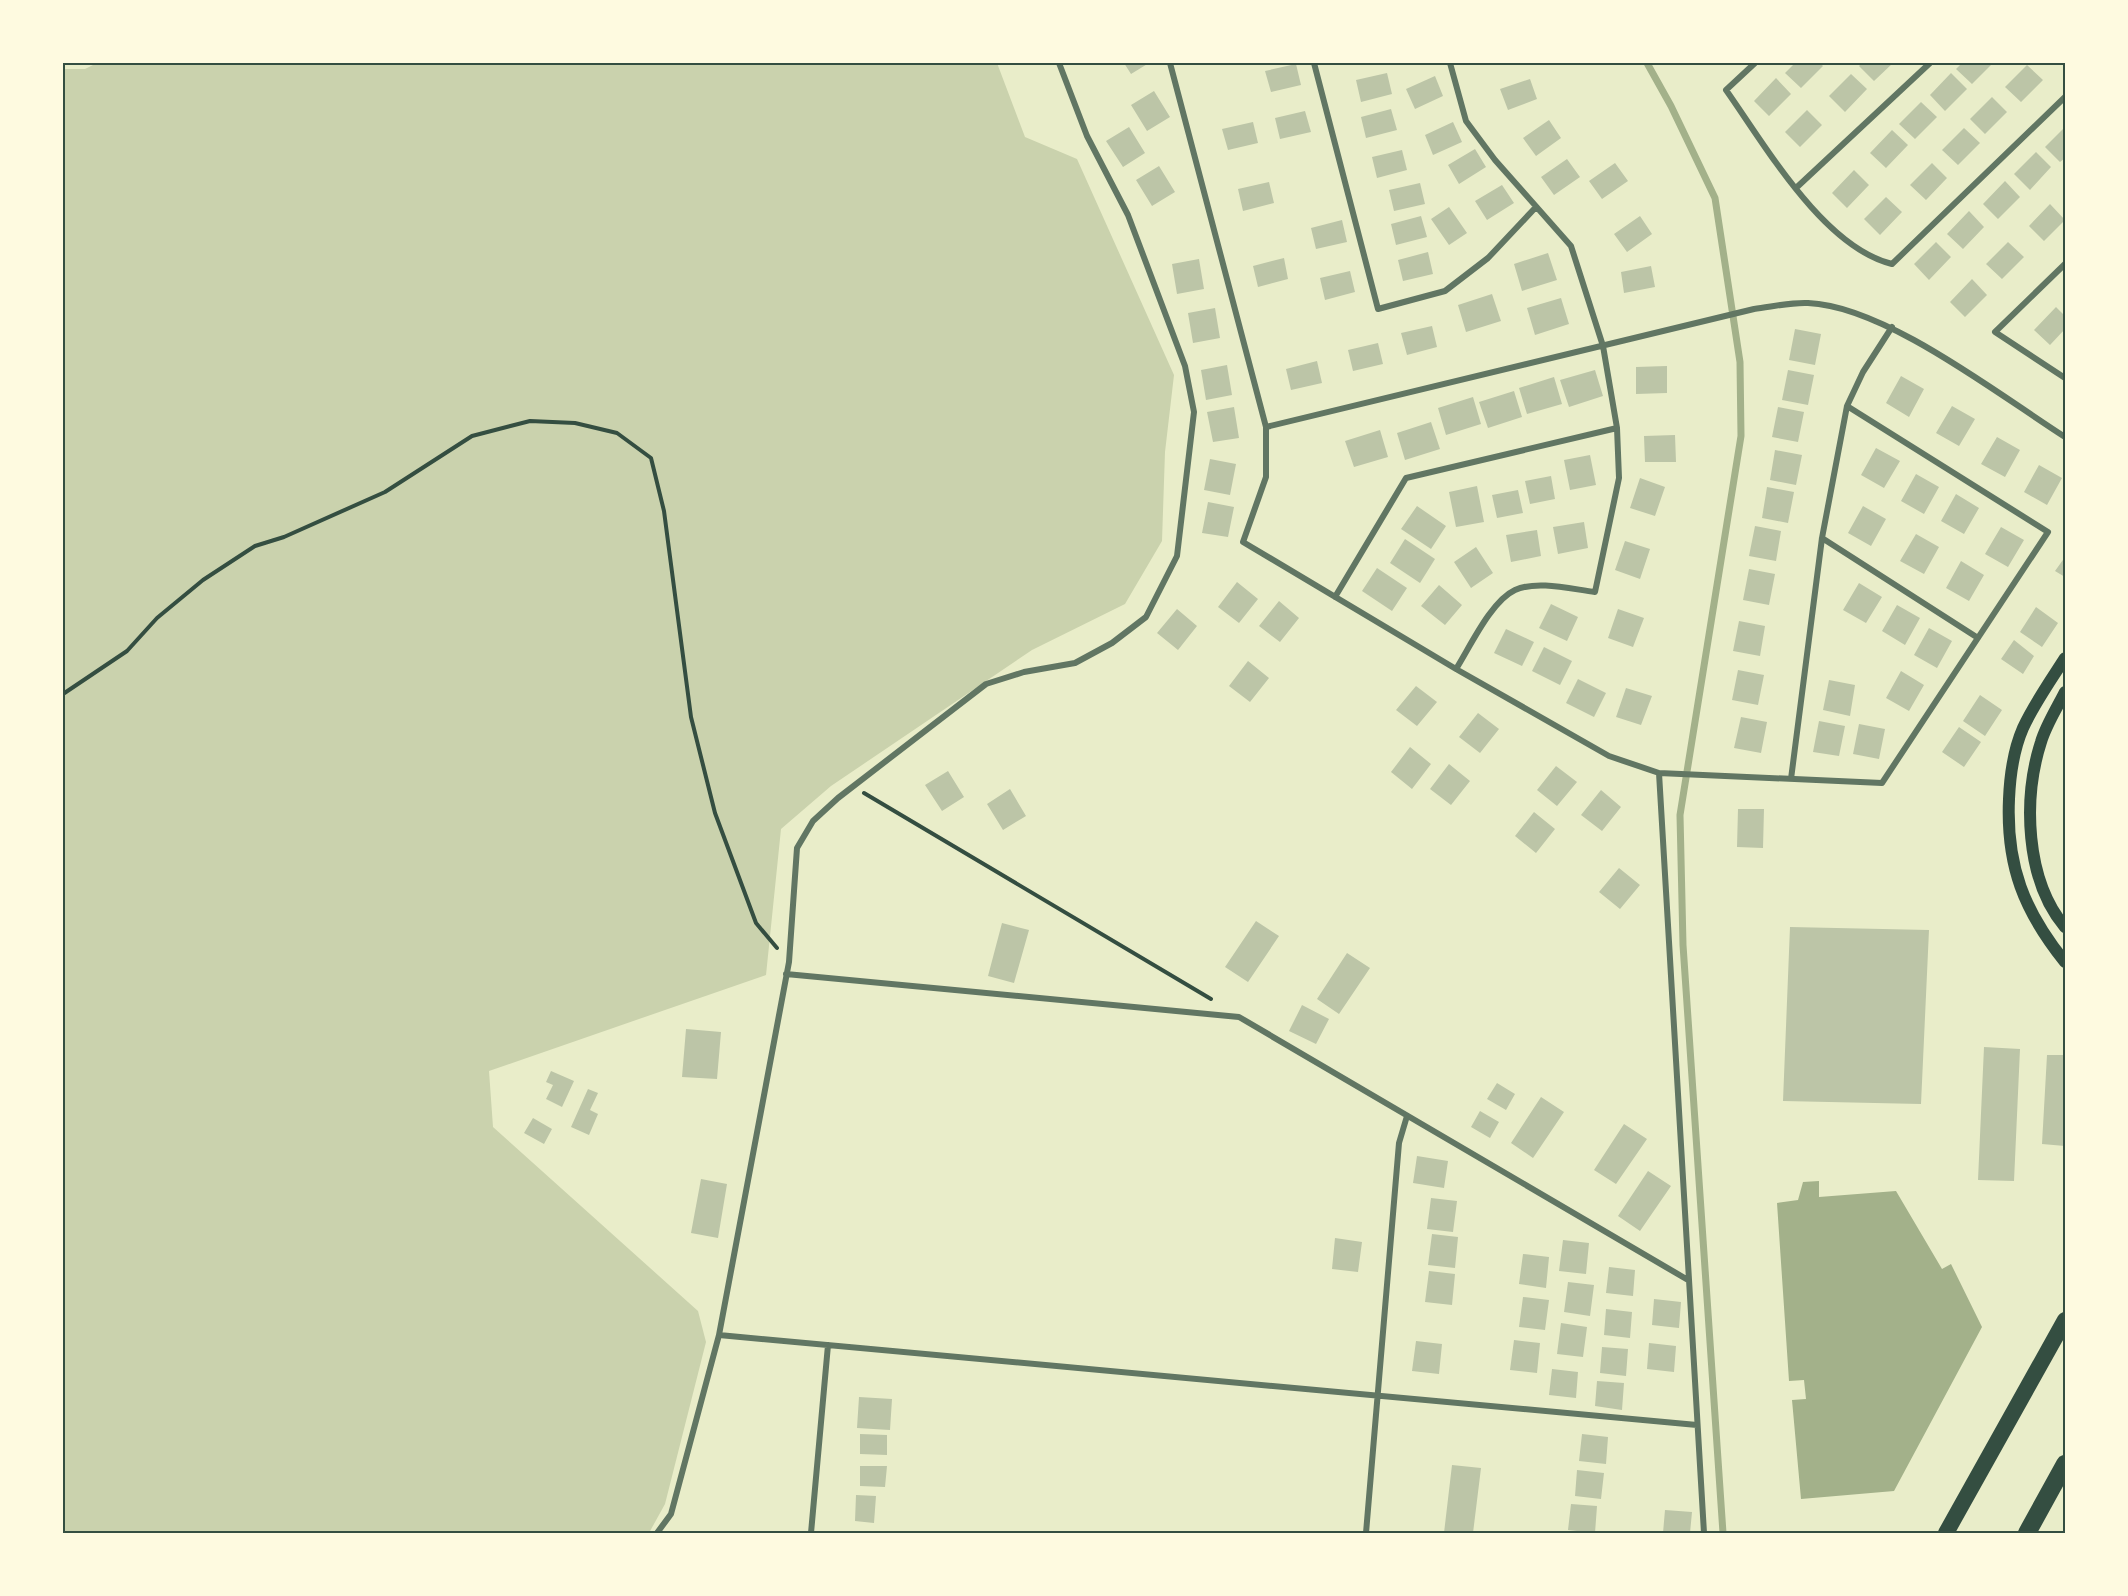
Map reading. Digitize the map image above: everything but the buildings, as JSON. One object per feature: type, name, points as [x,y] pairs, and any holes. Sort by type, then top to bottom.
[{"type":"highway","points":[[1946,1533],[2065,1320]]},
{"type":"highway","points":[[2026,1533],[2065,1464]]},
{"type":"main road","points":[[2065,658],[2023,729],[2010,769],[2007,834],[2018,887],[2042,934],[2065,962]]},
{"type":"main road","points":[[2065,692],[2041,740],[2031,781],[2029,834],[2040,880],[2065,927]]},
{"type":"street","points":[[657,1533],[671,1514],[719,1335],[789,962],[797,848],[813,821],[853,786],[986,684],[1024,672],[1076,663],[1112,643],[1146,617],[1178,556],[1194,412],[1185,366],[1128,215],[1087,136],[1059,63]]},
{"type":"street","points":[[1170,63],[1266,427],[1266,477],[1243,542],[1456,669],[1609,756],[1659,773],[1882,783],[2048,532],[1847,406]]},
{"type":"street","points":[[1314,63],[1378,309],[1445,291],[1488,258],[1536,207]]},
{"type":"street","points":[[1450,63],[1466,121],[1571,246],[1603,346],[1617,428],[1619,478],[1595,592],[1537,586],[1515,590],[1492,612],[1456,669]]},
{"type":"street","points":[[1755,63],[1726,90],[1819,217],[1874,260],[1892,264],[2065,97]]},
{"type":"street","points":[[1796,188],[1930,63]]},
{"type":"street","points":[[2065,264],[1995,332],[2065,378]]},
{"type":"street","points":[[1266,427],[1754,309],[1808,303],[1851,311],[1892,327],[2065,437]]},
{"type":"street","points":[[1791,779],[1822,538],[1847,406],[1863,372],[1892,327]]},
{"type":"street","points":[[1335,597],[1406,478],[1617,428]]},
{"type":"street","points":[[1822,538],[1978,638]]},
{"type":"street","points":[[1659,773],[1704,1533]]},
{"type":"street","points":[[786,975],[1239,1017],[1688,1280]]},
{"type":"street","points":[[1366,1533],[1399,1143],[1407,1116]]},
{"type":"street","points":[[719,1335],[1697,1425]]},
{"type":"street","points":[[811,1533],[828,1345]]},
{"type":"path","points":[[63,694],[127,651],[158,618],[203,580],[255,546],[284,537],[385,492],[472,436],[530,421],[575,423],[617,433],[651,458],[664,511],[691,717],[715,813],[756,923],[789,962]]},
{"type":"path","points":[[853,786],[1239,1017]]},
{"type":"shaded area","points":[[97,63],[997,63],[1025,137],[1077,159],[1174,375],[1165,452],[1162,541],[1125,604],[1032,650],[831,786],[781,829],[766,975],[489,1071],[493,1127],[698,1311],[706,1342],[665,1504],[649,1533],[63,1533],[63,69],[85,69]]},
{"type":"shaded area","points":[[1819,1181],[1819,1197],[1896,1191],[1942,1269],[1951,1264],[1982,1327],[1894,1491],[1801,1499],[1792,1400],[1806,1399],[1804,1380],[1789,1381],[1777,1203],[1798,1200],[1803,1182]]},
{"type":"waterway","points":[[1647,63],[1671,106],[1715,198],[1740,362],[1741,436],[1680,815],[1683,945],[1723,1533]]}]
